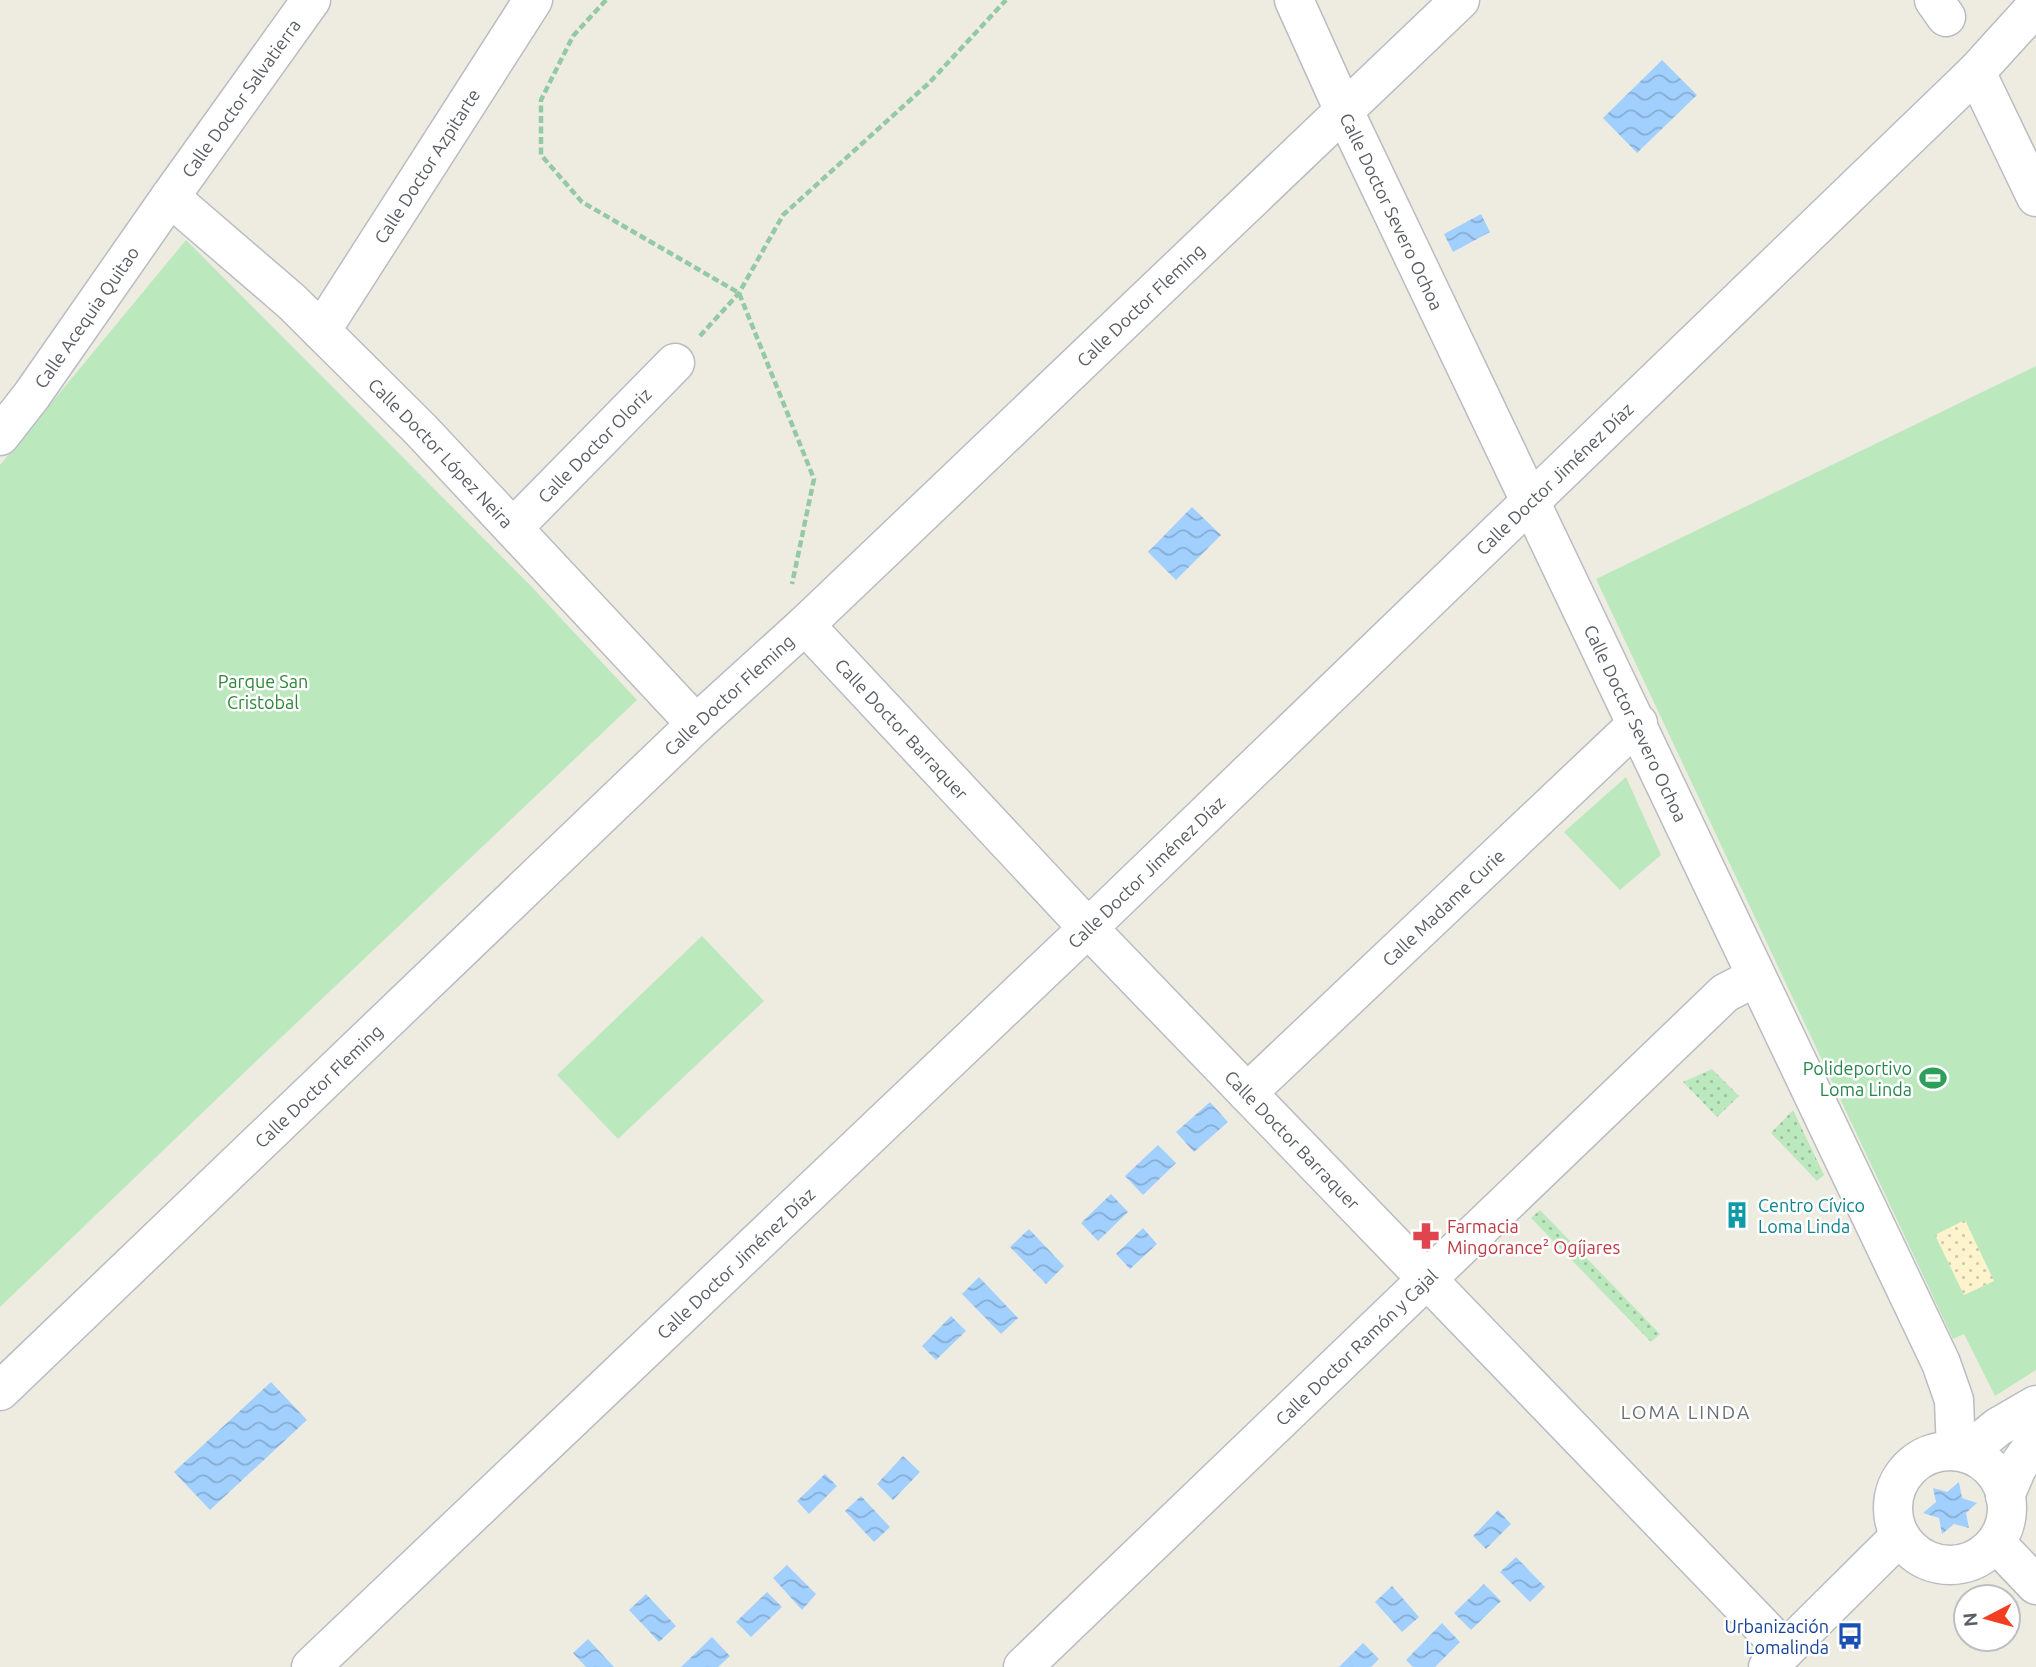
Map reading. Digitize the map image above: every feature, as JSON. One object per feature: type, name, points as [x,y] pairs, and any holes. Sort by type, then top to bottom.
[{"type":"street","name":"Calle Doctor Salvatierra","points":[[170,197],[311,0]]},
{"type":"street","name":"Calle Doctor Azpitarte","points":[[321,331],[533,0]]},
{"type":"street","name":"Calle Doctor Severo Ochoa","points":[[1294,0],[1344,111],[1941,1363],[1954,1400],[1961,1452]]},
{"type":"street","name":"Calle Doctor Fleming","points":[[0,1391],[696,724],[805,625],[1460,0]]},
{"type":"street","name":"Calle Doctor Jiménez Díaz","points":[[311,1667],[1088,928],[1976,72],[2036,6]]},
{"type":"street","points":[[1976,72],[2036,197]]},
{"type":"street","name":"Calle Doctor López Neira","points":[[170,197],[292,302],[421,430],[696,724]]},
{"type":"street","name":"Calle Acequia Quitao","points":[[0,436],[32,395],[170,197]]},
{"type":"street","name":"Calle Doctor Oloriz","points":[[513,528],[676,363]]},
{"type":"street","name":"Calle Doctor Barraquer","points":[[805,625],[1088,928],[1428,1278],[1776,1659]]},
{"type":"street","name":"Calle Madame Curie","points":[[1247,1093],[1638,723]]},
{"type":"street","name":"Calle Doctor Ramón y Cajal","points":[[1023,1667],[1724,993],[1756,977]]},
{"type":"street","points":[[1961,1452],[2036,1405]]},
{"type":"street","points":[[2005,1496],[2017,1468],[2036,1441]]},
{"type":"street","points":[[1938,1452],[1961,1452],[1980,1459],[2000,1481],[2005,1496],[2007,1512],[1996,1543],[1982,1556],[1965,1564],[1945,1566],[1927,1562],[1911,1552],[1899,1536],[1893,1519],[1897,1484],[1907,1469],[1922,1458],[1938,1452]]},
{"type":"street","points":[[1776,1659],[1899,1536]]},
{"type":"street","points":[[1996,1543],[2036,1585]]},
{"type":"path","points":[[606,0],[573,36],[541,100],[541,155],[582,202],[739,293],[814,479],[788,603],[805,625]]},
{"type":"path","points":[[676,363],[739,293],[783,215],[929,83],[1006,0]]},
{"type":"green space","name":"Parque San Cristobal","points":[[186,240],[530,585],[637,700],[0,1307],[0,465]]},
{"type":"green space","name":"Polideportivo Loma Linda","points":[[2036,366],[2036,1370],[1995,1396],[1964,1334],[1953,1339],[1596,579]]},
{"type":"green space","points":[[1626,777],[1661,855],[1620,890],[1564,832]]},
{"type":"green space","points":[[702,936],[764,1001],[618,1139],[557,1075]]},
{"type":"green space","points":[[1712,1069],[1739,1096],[1717,1117],[1683,1082]]},
{"type":"green space","points":[[1793,1110],[1824,1175],[1817,1181],[1771,1133]]},
{"type":"green space","points":[[1540,1210],[1660,1334],[1651,1342],[1531,1218]]},
{"type":"sand","points":[[1965,1220],[1994,1281],[1964,1295],[1935,1235]]},
{"type":"water","points":[[1662,60],[1697,95],[1637,153],[1603,118]]},
{"type":"water","points":[[1481,214],[1490,232],[1453,252],[1444,234]]},
{"type":"water","points":[[1192,507],[1221,535],[1176,580],[1148,552]]},
{"type":"water","points":[[1210,1102],[1228,1122],[1194,1152],[1176,1132]]},
{"type":"water","points":[[1158,1145],[1176,1163],[1143,1195],[1125,1176]]},
{"type":"water","points":[[1111,1194],[1128,1212],[1098,1241],[1081,1223]]},
{"type":"water","points":[[1143,1228],[1157,1244],[1130,1269],[1116,1254]]},
{"type":"water","points":[[1029,1229],[1064,1266],[1046,1284],[1010,1247]]},
{"type":"water","points":[[979,1277],[1018,1318],[1001,1334],[962,1294]]},
{"type":"water","points":[[951,1316],[966,1331],[936,1360],[922,1346]]},
{"type":"water","points":[[271,1382],[307,1420],[210,1510],[174,1472]]},
{"type":"water","points":[[903,1456],[920,1472],[893,1500],[877,1484]]},
{"type":"water","points":[[825,1474],[837,1486],[809,1514],[797,1501]]},
{"type":"water","points":[[1959,1482],[1962,1498],[1977,1503],[1966,1513],[1969,1528],[1954,1524],[1942,1534],[1939,1518],[1923,1513],[1936,1502],[1933,1488],[1947,1492]]},
{"type":"water","points":[[861,1496],[890,1527],[874,1542],[845,1511]]},
{"type":"water","points":[[1498,1510],[1511,1524],[1486,1549],[1473,1536]]},
{"type":"water","points":[[1516,1557],[1545,1587],[1530,1602],[1500,1572]]},
{"type":"water","points":[[787,1565],[816,1594],[802,1610],[773,1578]]},
{"type":"water","points":[[1484,1584],[1501,1601],[1471,1630],[1454,1613]]},
{"type":"water","points":[[1392,1586],[1419,1617],[1402,1632],[1375,1602]]},
{"type":"water","points":[[767,1592],[782,1607],[751,1637],[736,1622]]},
{"type":"water","points":[[646,1594],[676,1626],[659,1642],[629,1610]]},
{"type":"water","points":[[1442,1623],[1460,1642],[1435,1667],[1413,1667],[1406,1660]]},
{"type":"water","points":[[712,1637],[730,1656],[718,1667],[681,1667]]},
{"type":"water","points":[[588,1639],[614,1667],[586,1667],[573,1653]]},
{"type":"water","points":[[1363,1643],[1379,1659],[1371,1667],[1339,1667]]},
{"type":"place","name":"Polideportivo Loma Linda","points":[[1933,1078]]},
{"type":"place","name":"Centro Cívico Loma Linda","points":[[1737,1215]]},
{"type":"place","name":"Farmacia Mingorance² Ogíjares","points":[[1426,1236]]},
{"type":"place","name":"Urbanización Lomalinda","points":[[1850,1636]]},
{"type":"district","name":"LOMA LINDA","points":[[1686,1412]]}]
